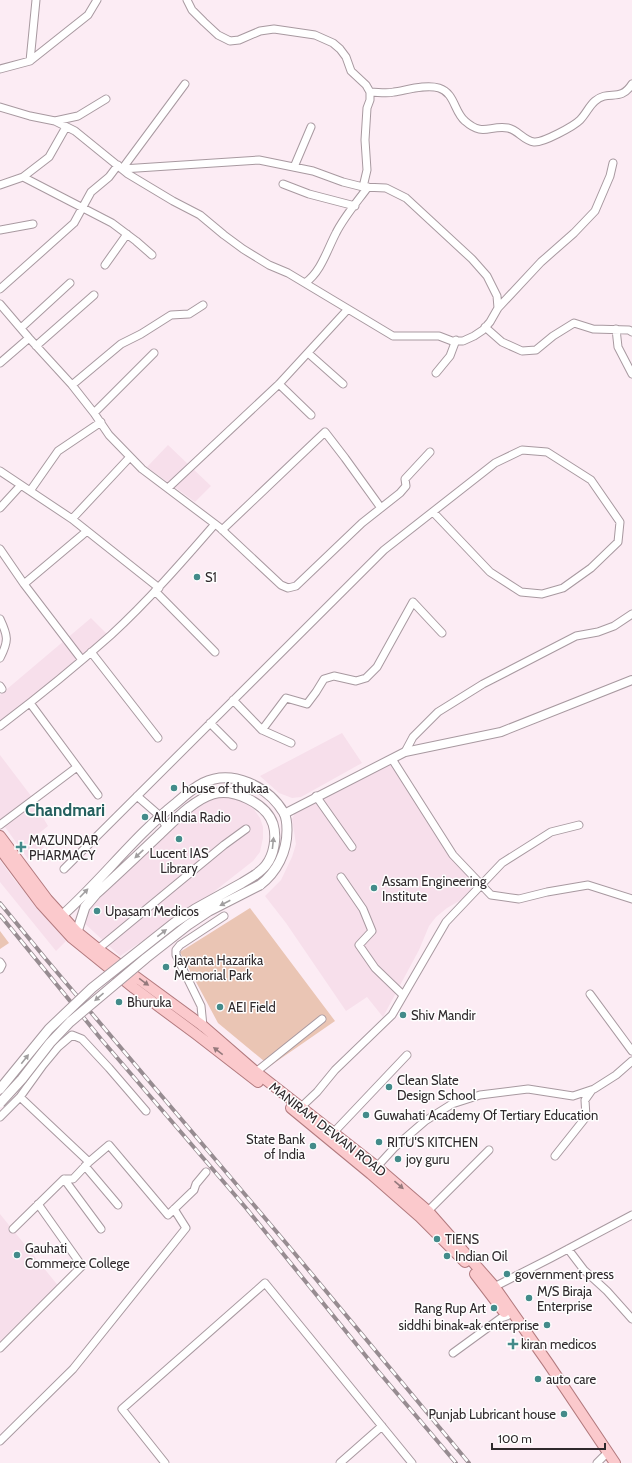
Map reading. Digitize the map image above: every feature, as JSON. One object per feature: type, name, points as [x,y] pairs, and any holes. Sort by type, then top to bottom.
[{"type":"main road","points":[[0,1102],[12,1090],[50,1043],[70,1022],[140,962],[188,925],[209,911],[260,885],[269,878],[285,850],[287,842],[287,830],[284,814],[270,797],[258,787],[247,781],[221,779],[203,783],[160,816],[60,918]]},
{"type":"main road","points":[[0,1089],[49,1028],[92,988],[195,909],[242,884],[266,866],[271,857],[274,844],[273,823],[268,816],[252,801],[234,793],[222,792],[213,794],[197,803],[167,828],[96,894],[85,907],[74,934]]},
{"type":"main road","name":"MANIRAM DEWAN ROAD","points":[[0,836],[60,918],[74,934],[134,988],[200,1030],[256,1072],[299,1109],[334,1132],[457,1253],[491,1288],[506,1316],[544,1368],[603,1459],[614,1463]]},
{"type":"main road","name":"MANIRAM DEWAN ROAD","points":[[0,849],[41,904],[60,918]]},
{"type":"main road","name":"MANIRAM DEWAN ROAD","points":[[74,934],[98,949],[374,1170],[428,1211],[491,1288],[548,1363],[603,1459]]},
{"type":"street","points":[[30,61],[36,0]]},
{"type":"street","points":[[0,69],[30,61],[88,15],[96,0]]},
{"type":"street","points":[[187,0],[192,10],[218,36],[230,41],[239,40],[260,31],[274,29],[315,35],[333,43],[346,56],[351,71],[366,85],[370,92],[365,140],[367,170],[365,187],[355,206],[336,232],[319,267],[310,280],[305,284]]},
{"type":"street","points":[[0,289],[74,223],[91,192],[120,167],[185,84]]},
{"type":"street","points":[[370,92],[392,93],[418,87],[439,88],[449,94],[463,120],[479,130],[508,128],[519,133],[527,140],[536,143],[573,126],[580,120],[596,100],[605,95],[618,95],[627,92],[632,84]]},
{"type":"street","points":[[55,121],[78,116],[106,99]]},
{"type":"street","points":[[0,107],[30,116],[55,121],[75,131],[128,174],[200,215],[243,249],[269,265],[288,273],[393,336],[439,336],[456,340],[463,340],[474,336],[490,322],[498,308],[541,262],[574,233],[595,211],[610,176],[613,163]]},
{"type":"street","points":[[0,185],[23,177],[49,157],[66,127]]},
{"type":"street","points":[[294,167],[311,127]]},
{"type":"street","points":[[120,167],[259,160],[313,171],[343,182],[365,187],[386,188],[406,198],[472,259],[487,276],[497,296],[498,308]]},
{"type":"street","points":[[23,177],[112,223],[152,255]]},
{"type":"street","points":[[283,184],[309,194],[355,206]]},
{"type":"street","points":[[0,230],[33,224]]},
{"type":"street","points":[[105,265],[127,234]]},
{"type":"street","points":[[20,328],[70,283]]},
{"type":"street","points":[[36,346],[94,294]]},
{"type":"street","points":[[0,304],[72,385],[109,435],[142,469],[215,524],[281,585],[288,588],[296,586],[362,523],[400,493],[406,486],[405,479],[430,452]]},
{"type":"street","points":[[72,385],[121,344],[141,334],[171,315],[189,314],[203,304]]},
{"type":"street","points":[[168,488],[279,384],[348,309]]},
{"type":"street","points":[[485,327],[502,342],[522,351],[536,350],[553,336],[574,323],[593,329],[630,330],[632,332]]},
{"type":"street","points":[[616,330],[618,347],[632,374]]},
{"type":"street","points":[[0,363],[29,338]]},
{"type":"street","points":[[436,373],[450,356],[456,340]]},
{"type":"street","points":[[94,413],[154,352]]},
{"type":"street","points":[[308,353],[343,384]]},
{"type":"street","points":[[279,384],[311,415]]},
{"type":"street","points":[[30,491],[58,451],[100,422]]},
{"type":"street","points":[[222,530],[325,432],[346,458],[380,508]]},
{"type":"street","points":[[64,869],[384,550],[495,463],[522,450],[548,452],[591,480],[620,522],[618,542],[591,568],[563,588],[542,594],[521,592],[490,572],[433,512]]},
{"type":"street","points":[[72,519],[130,456]]},
{"type":"street","points":[[0,471],[72,519],[157,589],[215,652]]},
{"type":"street","points":[[0,508],[21,485]]},
{"type":"street","points":[[0,726],[30,703],[112,634],[157,589],[215,524]]},
{"type":"street","points":[[24,584],[87,531]]},
{"type":"street","points":[[0,548],[24,584],[82,660]]},
{"type":"street","points":[[262,730],[286,698],[307,704],[324,679],[334,676],[356,681],[366,678],[377,667],[413,602],[442,633]]},
{"type":"street","points":[[405,752],[413,737],[438,712],[483,684],[576,636],[598,632],[614,626],[632,614]]},
{"type":"street","points":[[0,619],[6,632],[6,646],[0,658]]},
{"type":"street","points":[[91,652],[158,738]]},
{"type":"street","points":[[284,814],[316,796],[405,752],[501,732],[632,680]]},
{"type":"street","points":[[233,700],[262,730],[291,744]]},
{"type":"street","points":[[30,703],[98,795]]},
{"type":"street","points":[[210,723],[233,746]]},
{"type":"street","points":[[392,759],[453,855],[490,895],[519,899],[546,892],[588,885],[632,899]]},
{"type":"street","points":[[0,825],[77,768]]},
{"type":"street","points":[[137,796],[160,816],[167,828]]},
{"type":"street","points":[[316,796],[352,847]]},
{"type":"street","points":[[299,1109],[317,1092],[334,1070],[392,1015],[446,922],[502,864],[551,832],[579,825]]},
{"type":"street","points":[[98,949],[224,845],[246,829]]},
{"type":"street","points":[[341,877],[364,909],[372,931],[359,945],[375,968],[403,995]]},
{"type":"street","points":[[200,1030],[201,1006],[176,955],[176,950],[180,945],[224,916]]},
{"type":"street","points":[[0,962],[2,965],[0,969]]},
{"type":"street","points":[[590,994],[632,1050]]},
{"type":"street","points":[[256,1072],[322,1019]]},
{"type":"street","points":[[0,1117],[20,1097],[58,1047],[72,1035],[82,1039],[146,1111]]},
{"type":"street","points":[[334,1132],[407,1055]]},
{"type":"street","points":[[374,1170],[396,1147],[425,1121],[452,1104],[480,1095],[528,1089],[573,1096],[592,1090],[616,1075],[632,1061]]},
{"type":"street","points":[[555,1156],[586,1117],[585,1100],[592,1090]]},
{"type":"street","points":[[20,1097],[87,1164],[118,1205]]},
{"type":"street","points":[[13,1229],[64,1180],[73,1179],[87,1164],[109,1145],[168,1215],[194,1190],[196,1184],[206,1172]]},
{"type":"street","points":[[428,1211],[490,1150]]},
{"type":"street","points":[[64,1180],[101,1229]]},
{"type":"street","points":[[0,1348],[82,1266],[38,1204]]},
{"type":"street","points":[[0,1441],[73,1369],[186,1228],[174,1209]]},
{"type":"street","points":[[491,1288],[632,1215]]},
{"type":"street","points":[[568,1249],[584,1270],[607,1291],[632,1320]]},
{"type":"street","points":[[165,1463],[122,1408],[264,1283],[412,1463]]},
{"type":"street","points":[[453,1353],[506,1316]]},
{"type":"street","points":[[340,1463],[382,1426]]},
{"type":"shaded area","points":[[168,445],[211,486],[195,502],[147,467]]},
{"type":"shaded area","points":[[91,618],[108,635],[0,727],[0,695]]},
{"type":"shaded area","points":[[342,733],[362,763],[301,797],[292,798],[279,793],[260,776]]},
{"type":"shaded area","points":[[0,755],[44,813],[42,816],[48,826],[37,835],[44,848],[28,859],[0,820]]},
{"type":"shaded area","name":"Assam Engineering Institute","points":[[392,762],[475,885],[473,893],[447,908],[436,917],[429,926],[419,950],[383,1017],[367,997],[346,1011],[286,923],[265,896],[281,880],[292,857],[296,844],[292,819],[295,813]]},
{"type":"shaded area","points":[[225,795],[242,800],[253,808],[260,818],[263,827],[263,838],[260,852],[253,861],[202,901],[120,956],[82,921],[86,909],[201,803],[215,796]]},
{"type":"shaded area","points":[[0,860],[13,878],[66,941],[56,951],[0,882]]},
{"type":"shaded area","points":[[250,908],[335,1021],[270,1066],[218,1023],[180,952]]},
{"type":"shaded area","points":[[0,931],[9,943],[0,949]]},
{"type":"shaded area","name":"Gauhati Commerce College","points":[[0,1214],[60,1288],[0,1351]]},
{"type":"railway","points":[[0,903],[469,1463]]},
{"type":"railway","points":[[0,915],[101,1039],[246,1208],[378,1371],[456,1463]]},
{"type":"place","name":"S1","points":[[197,577]]},
{"type":"place","name":"house of thukaa","points":[[174,788]]},
{"type":"place","name":"All India Radio","points":[[145,817]]},
{"type":"place","name":"Lucent IAS Library","points":[[179,839]]},
{"type":"place","name":"MAZUNDAR PHARMACY","points":[[21,847]]},
{"type":"place","name":"Assam Engineering Institute","points":[[374,888]]},
{"type":"place","name":"Upasam Medicos","points":[[97,911]]},
{"type":"place","name":"Jayanta Hazarika Memorial Park","points":[[166,967]]},
{"type":"place","name":"Bhuruka","points":[[119,1002]]},
{"type":"place","name":"AEI Field","points":[[220,1007]]},
{"type":"place","name":"Shiv Mandir","points":[[403,1015]]},
{"type":"place","name":"Clean Slate Design School","points":[[389,1087]]},
{"type":"place","name":"Guwahati Academy Of Tertiary Education","points":[[366,1115]]},
{"type":"place","name":"RITU'S KITCHEN","points":[[379,1142]]},
{"type":"place","name":"State Bank of India","points":[[313,1146]]},
{"type":"place","name":"joy guru","points":[[398,1159]]},
{"type":"place","name":"TIENS","points":[[437,1239]]},
{"type":"place","name":"Gauhati Commerce College","points":[[17,1255]]},
{"type":"place","name":"Indian Oil","points":[[447,1256]]},
{"type":"place","name":"government press","points":[[507,1274]]},
{"type":"place","name":"M/S Biraja Enterprise","points":[[529,1298]]},
{"type":"place","name":"Rang Rup Art","points":[[494,1308]]},
{"type":"place","name":"siddhi binak=ak enterprise","points":[[547,1325]]},
{"type":"place","name":"kiran medicos","points":[[513,1344]]},
{"type":"place","name":"auto care","points":[[538,1379]]},
{"type":"place","name":"Punjab Lubricant house","points":[[564,1414]]},
{"type":"district","name":"Chandmari","points":[[65,810]]}]
